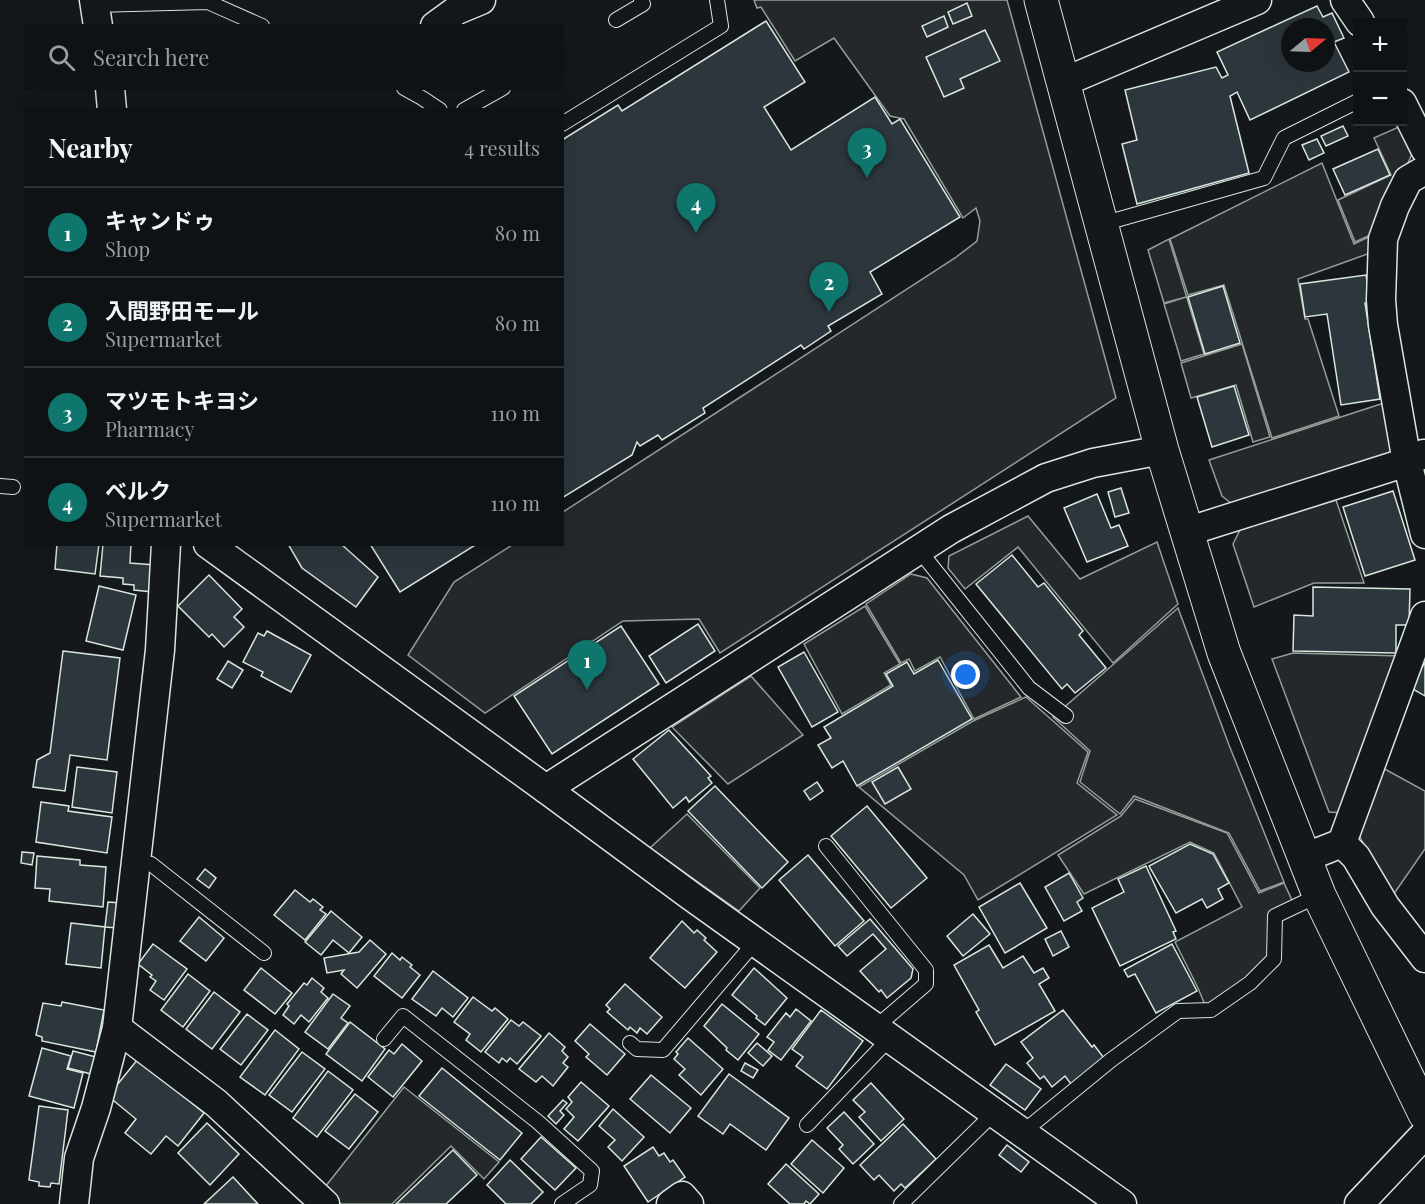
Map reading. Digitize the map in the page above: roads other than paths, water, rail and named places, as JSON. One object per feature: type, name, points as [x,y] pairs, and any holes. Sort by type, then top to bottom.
[{"type":"street","points":[[438,24],[457,10],[481,0]]},
{"type":"street","points":[[1041,0],[1162,450],[1224,653],[1320,895],[1425,1114]]},
{"type":"street","points":[[1064,82],[1257,0]]},
{"type":"street","points":[[1346,0],[1357,18]]},
{"type":"street","points":[[110,90],[112,108]]},
{"type":"street","points":[[1407,113],[1425,149]]},
{"type":"street","points":[[1425,170],[1408,180],[1395,206],[1383,239],[1381,272],[1383,326],[1416,458],[1425,534]]},
{"type":"street","points":[[546,789],[951,529],[1046,478],[1093,463],[1162,450]]},
{"type":"street","points":[[1186,532],[1416,458]]},
{"type":"street","points":[[74,1204],[79,1158],[96,1108],[117,1028],[160,650],[166,546]]},
{"type":"street","points":[[211,546],[691,896],[1023,1132],[1114,1201]]},
{"type":"street","points":[[1304,858],[1342,843],[1425,616]]},
{"type":"street","points":[[1342,843],[1356,857],[1385,906],[1425,958]]},
{"type":"street","points":[[117,1028],[216,1103],[325,1204]]},
{"type":"street","points":[[1359,1204],[1425,1134]]},
{"type":"street","points":[[671,1204],[682,1196],[690,1204]]},
{"type":"lane","points":[[616,20],[643,4],[641,0]]},
{"type":"lane","points":[[564,123],[721,26],[717,0]]},
{"type":"lane","points":[[96,10],[208,2],[258,24]]},
{"type":"lane","points":[[408,90],[437,108]]},
{"type":"lane","points":[[468,108],[499,90]]},
{"type":"lane","points":[[1102,224],[1263,178],[1284,138],[1353,104]]},
{"type":"lane","points":[[919,550],[1029,688],[1066,716]]},
{"type":"lane","points":[[807,1125],[883,1032],[926,984],[926,970],[826,846]]},
{"type":"lane","points":[[135,862],[151,864],[264,953]]},
{"type":"lane","points":[[1023,1132],[1111,1060],[1178,1011],[1211,1010],[1250,983],[1274,959],[1275,916],[1320,895]]},
{"type":"lane","points":[[630,1043],[637,1049],[663,1050],[756,941]]},
{"type":"lane","points":[[384,1039],[403,1017],[538,1122],[592,1172],[590,1185],[562,1204]]},
{"type":"lane","points":[[901,1204],[995,1112]]},
{"type":"place","name":"マツモトキヨシ","points":[[867,178]]},
{"type":"place","name":"ベルク","points":[[696,233]]},
{"type":"place","name":"入間野田モール","points":[[829,312]]},
{"type":"place","name":"キャンドゥ","points":[[587,690]]}]
